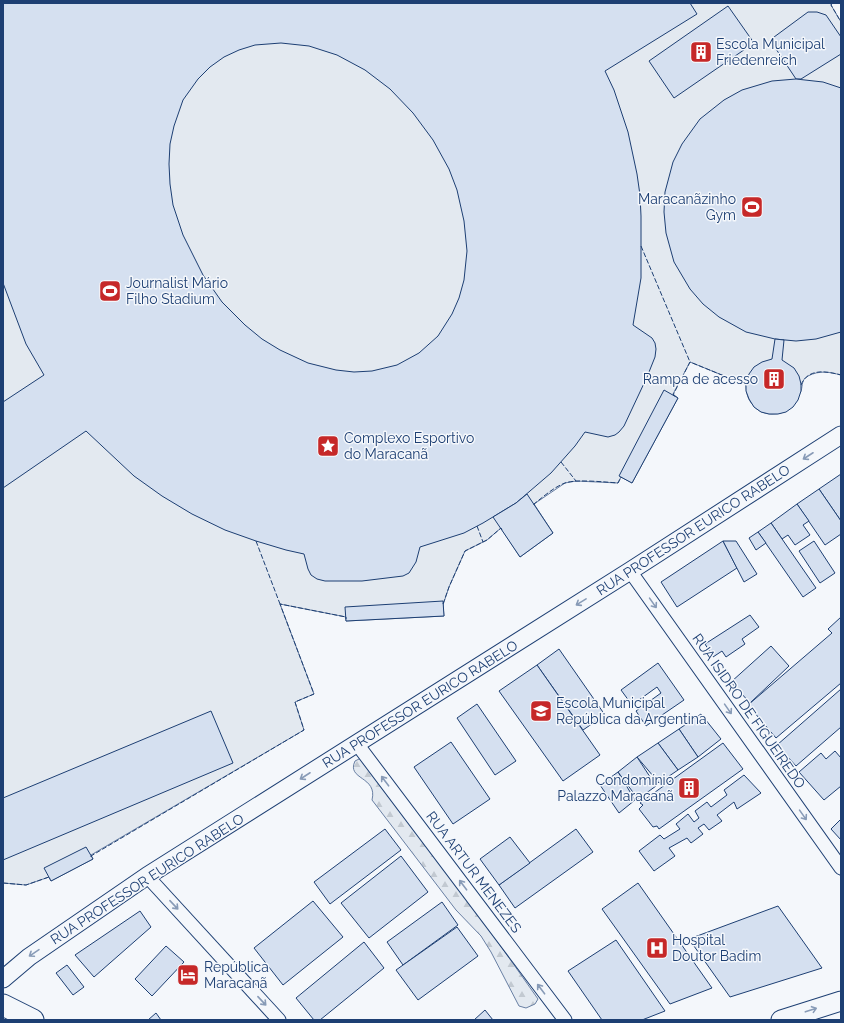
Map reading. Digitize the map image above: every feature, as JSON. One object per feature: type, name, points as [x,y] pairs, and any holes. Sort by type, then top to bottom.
[{"type":"main road","points":[[781,1020],[841,1000]]},
{"type":"main road","points":[[3,1005],[33,1020]]},
{"type":"street","name":"RUA PROFESSOR EURICO RABELO","points":[[3,979],[29,957],[147,876],[630,571],[841,435]]},
{"type":"street","name":"RUA ISIDRO DE FIGUEIREDO","points":[[630,571],[841,868]]},
{"type":"street","name":"RUA ARTUR MENEZES","points":[[357,744],[565,1020]]},
{"type":"street","points":[[147,876],[279,1020]]},
{"type":"green space","name":"Complexo Esportivo do Maracanã","points":[[3,3],[832,3],[831,5],[841,22],[841,375],[824,372],[808,376],[803,381],[800,393],[789,408],[781,413],[769,414],[759,410],[751,403],[747,395],[746,383],[739,382],[690,362],[673,394],[678,398],[632,483],[621,477],[618,483],[576,481],[565,483],[534,504],[553,533],[520,557],[501,528],[487,540],[465,551],[449,587],[443,605],[444,616],[346,621],[346,617],[280,604],[314,694],[295,702],[304,730],[91,855],[93,859],[51,881],[49,877],[26,885],[3,883]]},
{"type":"green space","points":[[363,757],[369,759],[538,999],[535,1004],[526,1008],[519,1006],[481,936],[456,910],[372,800],[373,792],[371,786],[355,772],[353,767],[355,761]]},
{"type":"building","name":"Journalist Mário Filho Stadium","points":[[3,3],[690,3],[697,14],[605,71],[614,90],[628,132],[640,195],[641,278],[633,325],[652,338],[656,349],[655,357],[647,377],[624,426],[615,435],[608,437],[585,432],[575,446],[551,473],[516,503],[464,533],[420,547],[416,562],[409,573],[403,576],[362,581],[325,581],[317,579],[311,575],[304,554],[256,541],[225,530],[192,514],[162,496],[134,476],[86,431],[3,488],[3,402],[44,375],[26,344],[3,283]],"holes":[[[281,43],[309,46],[337,55],[365,70],[390,89],[413,113],[433,140],[449,169],[457,190],[464,221],[467,251],[464,280],[459,298],[452,314],[438,336],[419,353],[397,365],[372,371],[354,372],[336,370],[308,363],[280,350],[262,339],[245,325],[222,302],[203,275],[183,235],[173,205],[169,164],[170,144],[174,126],[183,100],[198,79],[210,67],[224,57],[255,45]]]},
{"type":"building","name":"Escola Municipal Friedenreich","points":[[728,6],[754,43],[674,98],[649,61]]},
{"type":"building","points":[[808,12],[817,12],[826,15],[841,37],[841,54],[801,79],[796,79],[770,40]]},
{"type":"building","name":"Maracanãzinho Gym","points":[[796,79],[823,82],[841,88],[841,332],[816,339],[796,341],[775,339],[746,332],[719,317],[703,304],[690,289],[674,262],[666,233],[664,212],[665,192],[673,162],[682,144],[700,119],[724,100],[742,90],[772,81]]},
{"type":"building","name":"Rampa de acesso","points":[[775,339],[784,340],[782,360],[794,368],[799,376],[801,391],[798,400],[793,407],[786,412],[769,414],[761,412],[754,407],[746,391],[746,383],[749,374],[754,367],[762,362],[772,359]]},
{"type":"building","points":[[664,390],[678,398],[632,483],[619,476]]},
{"type":"building","points":[[841,474],[841,521],[819,489]]},
{"type":"building","points":[[819,489],[841,521],[841,534],[825,545],[797,504]]},
{"type":"building","points":[[527,494],[553,533],[520,557],[493,517],[516,503]]},
{"type":"building","points":[[797,504],[809,521],[803,525],[810,535],[795,545],[788,535],[782,539],[771,523]]},
{"type":"building","points":[[771,523],[816,588],[803,597],[758,532]]},
{"type":"building","points":[[758,532],[766,543],[756,550],[749,538]]},
{"type":"building","points":[[723,541],[737,568],[677,607],[661,582]]},
{"type":"building","points":[[723,541],[736,541],[757,574],[744,582]]},
{"type":"building","points":[[814,541],[835,573],[820,583],[799,551]]},
{"type":"building","points":[[443,601],[444,616],[346,621],[345,607]]},
{"type":"building","points":[[750,615],[759,627],[742,639],[745,644],[726,657],[722,651],[713,657],[705,644]]},
{"type":"building","points":[[841,617],[841,683],[776,738],[748,705],[832,633],[828,629]]},
{"type":"building","points":[[771,646],[789,666],[750,703],[731,682]]},
{"type":"building","points":[[559,649],[605,715],[583,730],[537,665]]},
{"type":"building","points":[[658,663],[684,700],[646,726],[636,711],[661,693],[657,687],[632,705],[621,690]]},
{"type":"building","name":"Escola Municipal República da Argentina","points":[[537,665],[600,755],[563,781],[499,691]]},
{"type":"building","points":[[841,689],[841,727],[796,766],[777,745]]},
{"type":"building","points":[[477,704],[516,761],[495,775],[457,718]]},
{"type":"building","points":[[211,711],[233,763],[3,860],[3,798]]},
{"type":"building","points":[[701,714],[721,739],[698,757],[679,729]]},
{"type":"building","points":[[679,729],[698,757],[678,770],[658,743]]},
{"type":"building","points":[[451,742],[490,799],[453,824],[414,767]]},
{"type":"building","points":[[658,743],[678,770],[659,783],[637,757]]},
{"type":"building","name":"Condomínio Palazzo Maracanã","points":[[723,743],[743,769],[659,829],[657,826],[653,827],[639,809],[643,805],[640,803]]},
{"type":"building","points":[[835,751],[841,758],[841,786],[824,800],[799,772],[821,753],[826,759]]},
{"type":"building","points":[[637,757],[656,786],[638,799],[618,772]]},
{"type":"building","points":[[618,772],[635,800],[619,813],[600,785]]},
{"type":"building","points":[[744,775],[761,793],[737,809],[734,802],[717,815],[722,821],[709,830],[704,824],[698,828],[703,834],[691,843],[687,838],[669,848],[675,856],[654,871],[639,851],[660,835],[664,839],[680,829],[676,824],[688,814],[694,822],[699,818],[695,811],[707,802],[711,807],[727,795],[724,790]]},
{"type":"building","points":[[841,819],[841,840],[831,829]]},
{"type":"building","points":[[385,829],[401,850],[330,904],[314,882]]},
{"type":"building","points":[[576,829],[593,852],[515,908],[499,885]]},
{"type":"building","points":[[510,837],[530,863],[499,885],[480,859]]},
{"type":"building","points":[[86,847],[93,859],[51,881],[44,868]]},
{"type":"building","points":[[401,856],[428,892],[369,938],[341,903]]},
{"type":"building","name":"Hospital Doutor Badim","points":[[638,883],[712,988],[670,1004],[602,909]]},
{"type":"building","points":[[313,901],[343,937],[283,985],[254,948]]},
{"type":"building","points":[[442,902],[458,925],[403,965],[387,942]]},
{"type":"building","points":[[778,906],[822,968],[730,997],[689,939]]},
{"type":"building","points":[[140,911],[151,927],[94,977],[75,955]]},
{"type":"building","points":[[457,927],[478,956],[418,1000],[396,970]]},
{"type":"building","points":[[616,940],[665,1011],[642,1020],[602,1020],[568,971]]},
{"type":"building","points":[[364,942],[384,968],[320,1020],[314,1020],[296,998]]},
{"type":"building","points":[[166,946],[184,962],[152,996],[135,979]]},
{"type":"building","points":[[67,965],[84,987],[73,995],[56,973]]},
{"type":"building","points":[[485,1010],[493,1020],[474,1020]]},
{"type":"building","points":[[156,1013],[161,1020],[148,1020]]},
{"type":"fence","points":[[832,3],[831,5],[841,22]]},
{"type":"fence","points":[[641,246],[690,362]]},
{"type":"fence","points":[[675,396],[673,395],[690,362],[739,382],[746,383],[746,385]]},
{"type":"fence","points":[[801,385],[804,380],[813,373],[829,372],[841,375]]},
{"type":"fence","points":[[561,462],[576,481]]},
{"type":"fence","points":[[534,505],[549,492],[565,483],[583,481],[618,483],[621,477],[622,478]]},
{"type":"fence","points":[[477,526],[483,542]]},
{"type":"fence","points":[[443,604],[465,551],[487,540],[501,528],[502,530]]},
{"type":"fence","points":[[256,541],[280,604]]},
{"type":"fence","points":[[91,857],[304,730],[295,702],[314,694],[280,604],[346,617],[346,619]]},
{"type":"fence","points":[[3,883],[26,885],[49,877],[50,879]]},
{"type":"place","name":"Escola Municipal Friedenreich","points":[[701,52]]},
{"type":"place","name":"Maracanãzinho Gym","points":[[752,207]]},
{"type":"place","name":"Journalist Mário Filho Stadium","points":[[110,291]]},
{"type":"place","name":"Rampa de acesso","points":[[774,379]]},
{"type":"place","name":"Complexo Esportivo do Maracanã","points":[[328,446]]},
{"type":"place","name":"Escola Municipal República da Argentina","points":[[541,711]]},
{"type":"place","name":"Condomínio Palazzo Maracanã","points":[[689,788]]},
{"type":"place","name":"Hospital Doutor Badim","points":[[657,948]]},
{"type":"place","name":"República Maracanã","points":[[188,975]]}]
